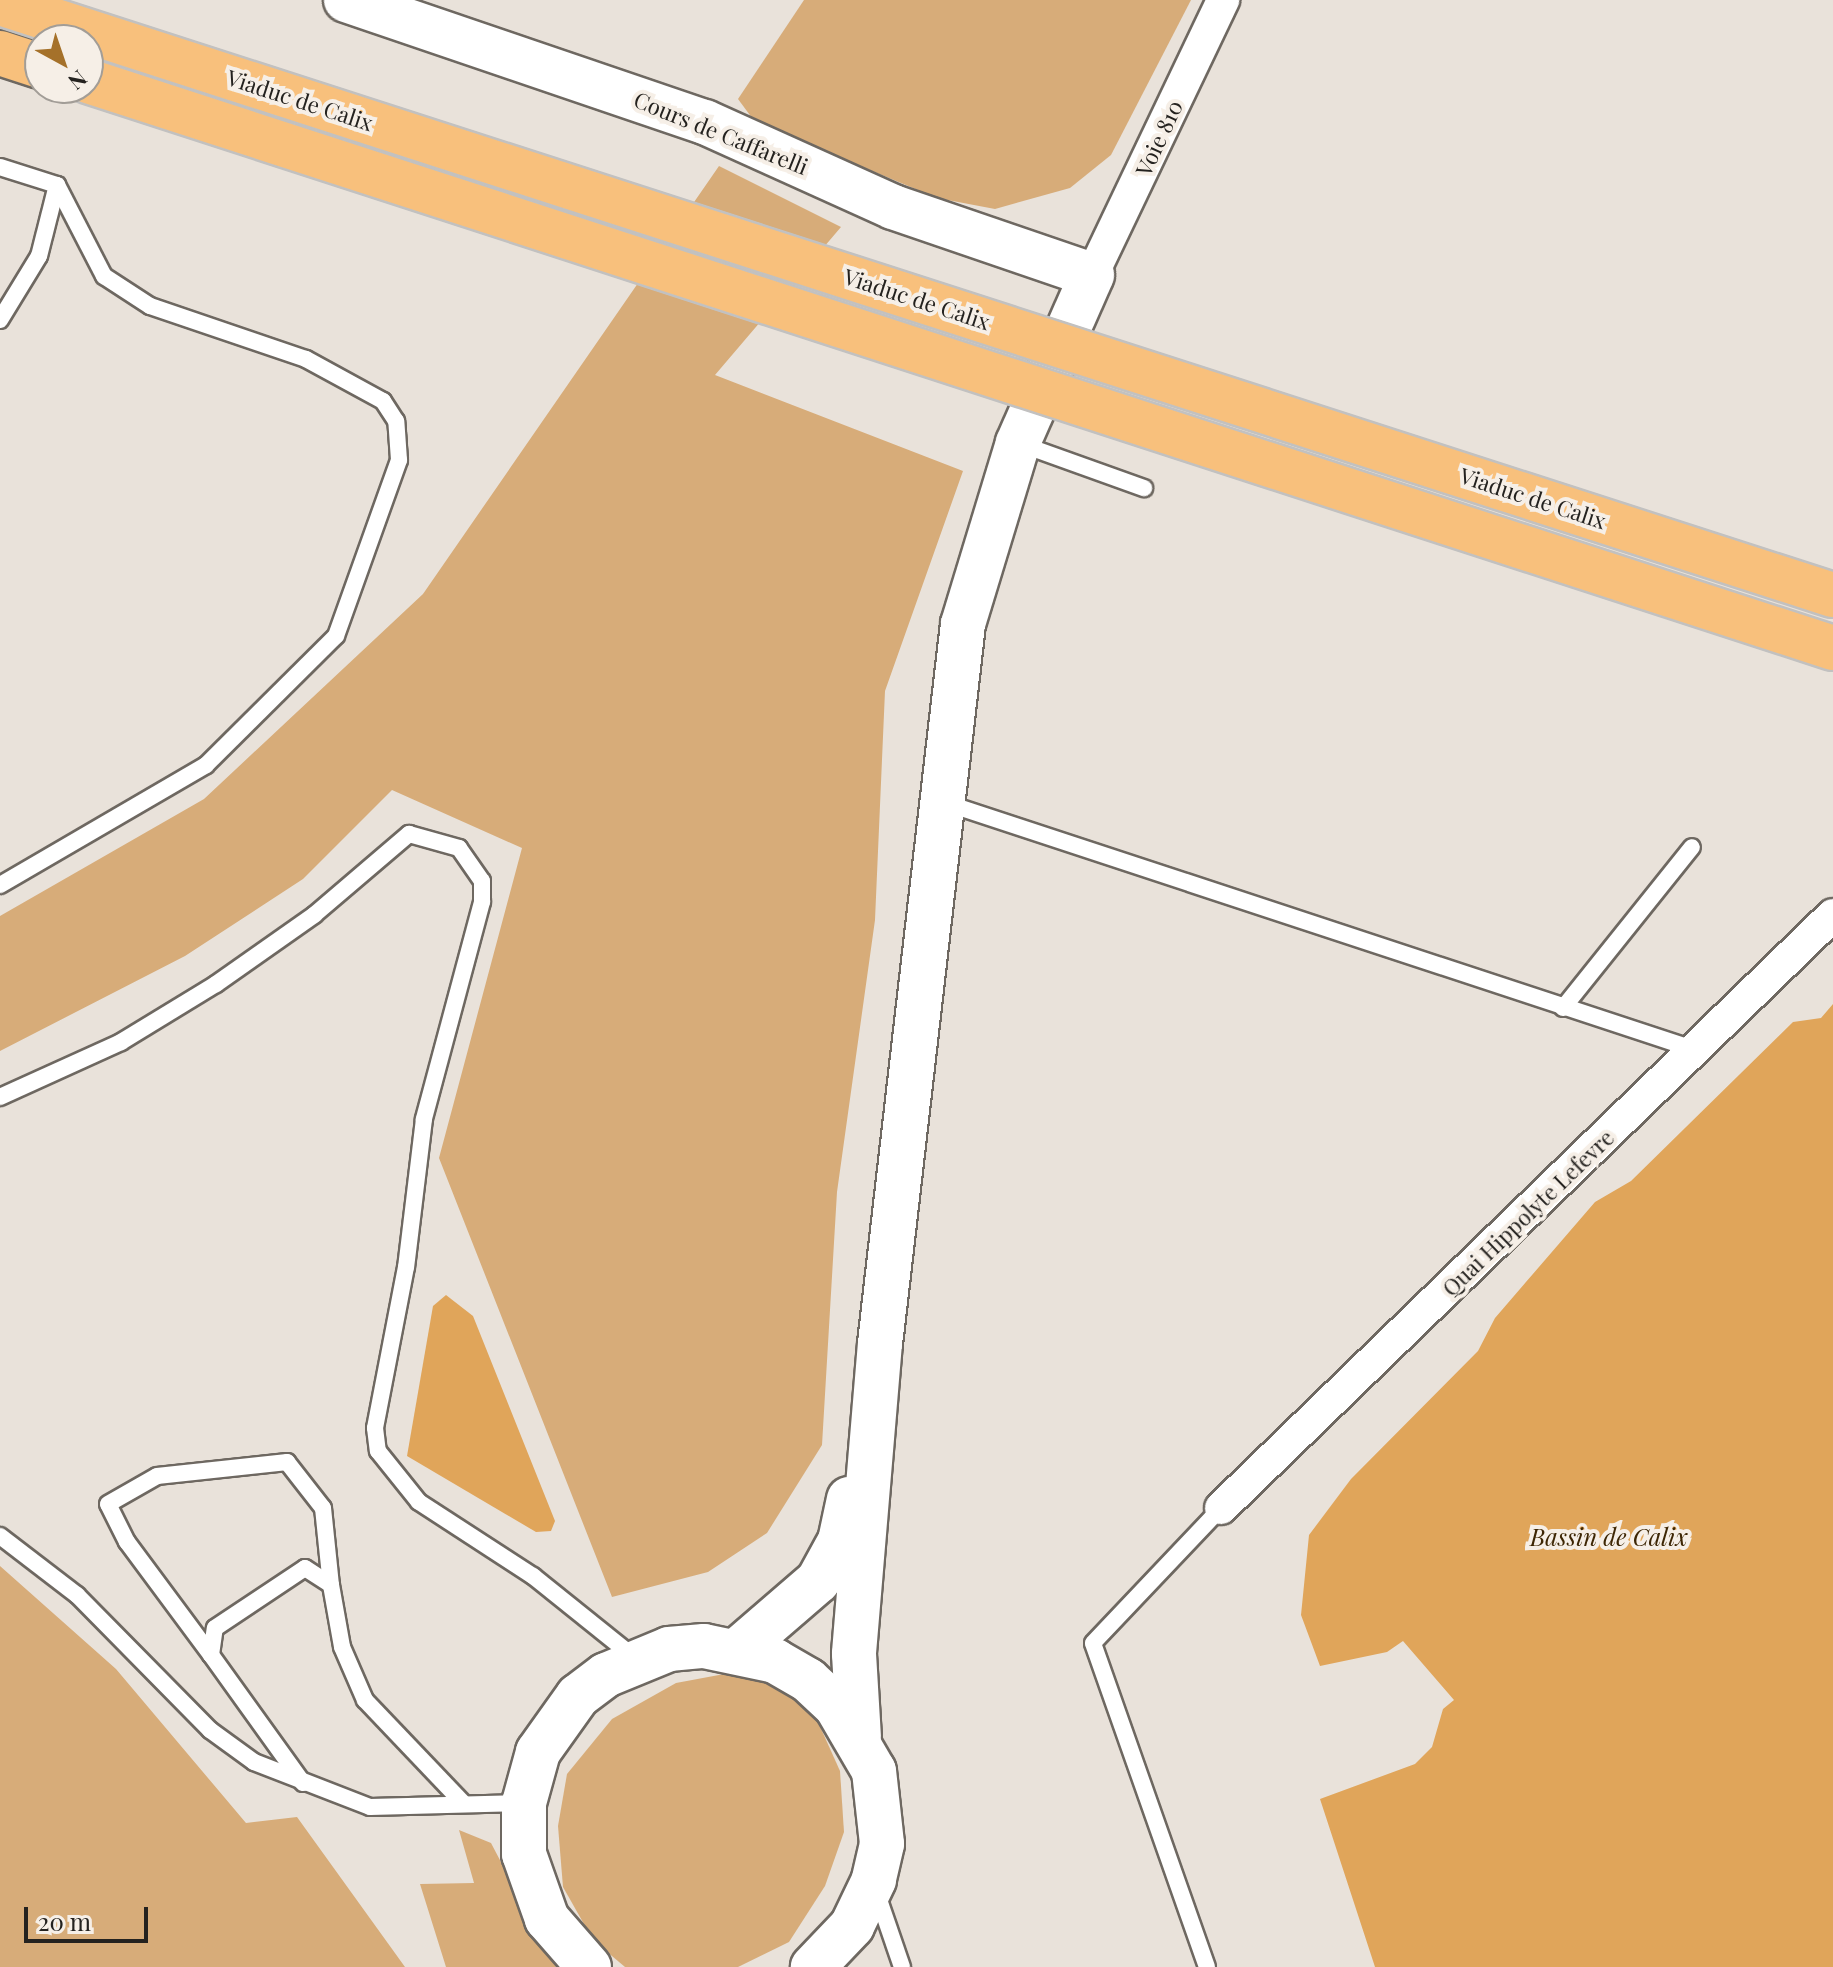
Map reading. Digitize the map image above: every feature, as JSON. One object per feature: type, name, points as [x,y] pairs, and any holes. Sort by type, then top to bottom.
[{"type":"highway","name":"Viaduc de Calix","points":[[0,3],[1833,595]]},
{"type":"highway","points":[[0,53],[24,61]]},
{"type":"highway","points":[[104,86],[1833,648]]},
{"type":"street","name":"Cours de Caffarelli","points":[[346,0],[705,122],[893,207],[1092,275]]},
{"type":"street","name":"Voie 810","points":[[1092,275],[1223,0]]},
{"type":"street","points":[[813,1967],[852,1926],[874,1880],[881,1807],[859,1737],[854,1654],[880,1343],[963,624],[1018,443],[1092,275]]},
{"type":"street","name":"Quai Hippolyte Lefevre","points":[[1221,1508],[1698,1050],[1833,915]]},
{"type":"street","points":[[738,1650],[818,1581],[840,1541],[880,1343]]},
{"type":"street","points":[[589,1967],[547,1919],[533,1888],[524,1803],[555,1723],[578,1696],[636,1659],[669,1649],[738,1650],[808,1680],[859,1737]]},
{"type":"lane","points":[[0,167],[57,185],[104,276],[150,306],[306,359],[383,401],[396,421],[399,460],[336,636],[206,765],[0,885]]},
{"type":"lane","points":[[0,320],[39,256],[57,185]]},
{"type":"lane","points":[[1018,443],[1144,488]]},
{"type":"lane","points":[[942,801],[1698,1050]]},
{"type":"lane","points":[[0,1097],[121,1042],[216,984],[314,915],[409,834],[459,848],[482,881],[482,902],[424,1119],[406,1267],[375,1428],[378,1451],[428,1509],[533,1576],[636,1659]]},
{"type":"lane","points":[[1563,1008],[1692,847]]},
{"type":"lane","points":[[304,1784],[127,1542],[108,1504],[157,1476],[287,1462],[323,1508],[331,1585],[342,1647],[365,1700],[463,1803]]},
{"type":"lane","points":[[1207,1967],[1093,1643],[1221,1508]]},
{"type":"lane","points":[[0,1536],[77,1595],[210,1730],[304,1784],[370,1807],[524,1803]]},
{"type":"lane","points":[[211,1655],[215,1628],[244,1604],[305,1568],[331,1585]]},
{"type":"lane","points":[[874,1880],[886,1937],[902,1967]]},
{"type":"shaded area","points":[[804,0],[1191,0],[1111,155],[1070,188],[995,209],[937,198],[755,122],[738,99]]},
{"type":"shaded area","points":[[719,166],[841,227],[715,375],[963,471],[885,691],[875,920],[837,1192],[822,1445],[767,1533],[708,1572],[612,1597],[439,1158],[522,848],[392,790],[303,879],[185,956],[0,1051],[0,916],[204,799],[423,594]]},
{"type":"shaded area","points":[[0,1566],[116,1669],[246,1823],[297,1817],[405,1967],[0,1967]]},
{"type":"shaded area","points":[[735,1672],[792,1692],[818,1722],[840,1771],[844,1832],[825,1886],[789,1942],[738,1967],[625,1967],[593,1940],[563,1887],[558,1826],[567,1774],[612,1719],[676,1683]]},
{"type":"shaded area","points":[[459,1830],[491,1843],[556,1967],[446,1967],[420,1884],[474,1883]]},
{"type":"water","name":"Bassin de Calix","points":[[1833,1004],[1833,1967],[1375,1967],[1320,1799],[1415,1764],[1432,1747],[1443,1709],[1454,1700],[1403,1641],[1387,1652],[1320,1666],[1301,1615],[1309,1535],[1351,1479],[1478,1351],[1495,1318],[1595,1202],[1631,1181],[1793,1022],[1821,1018]]},
{"type":"water","points":[[446,1295],[473,1316],[555,1521],[551,1531],[536,1532],[407,1456],[433,1306]]}]
